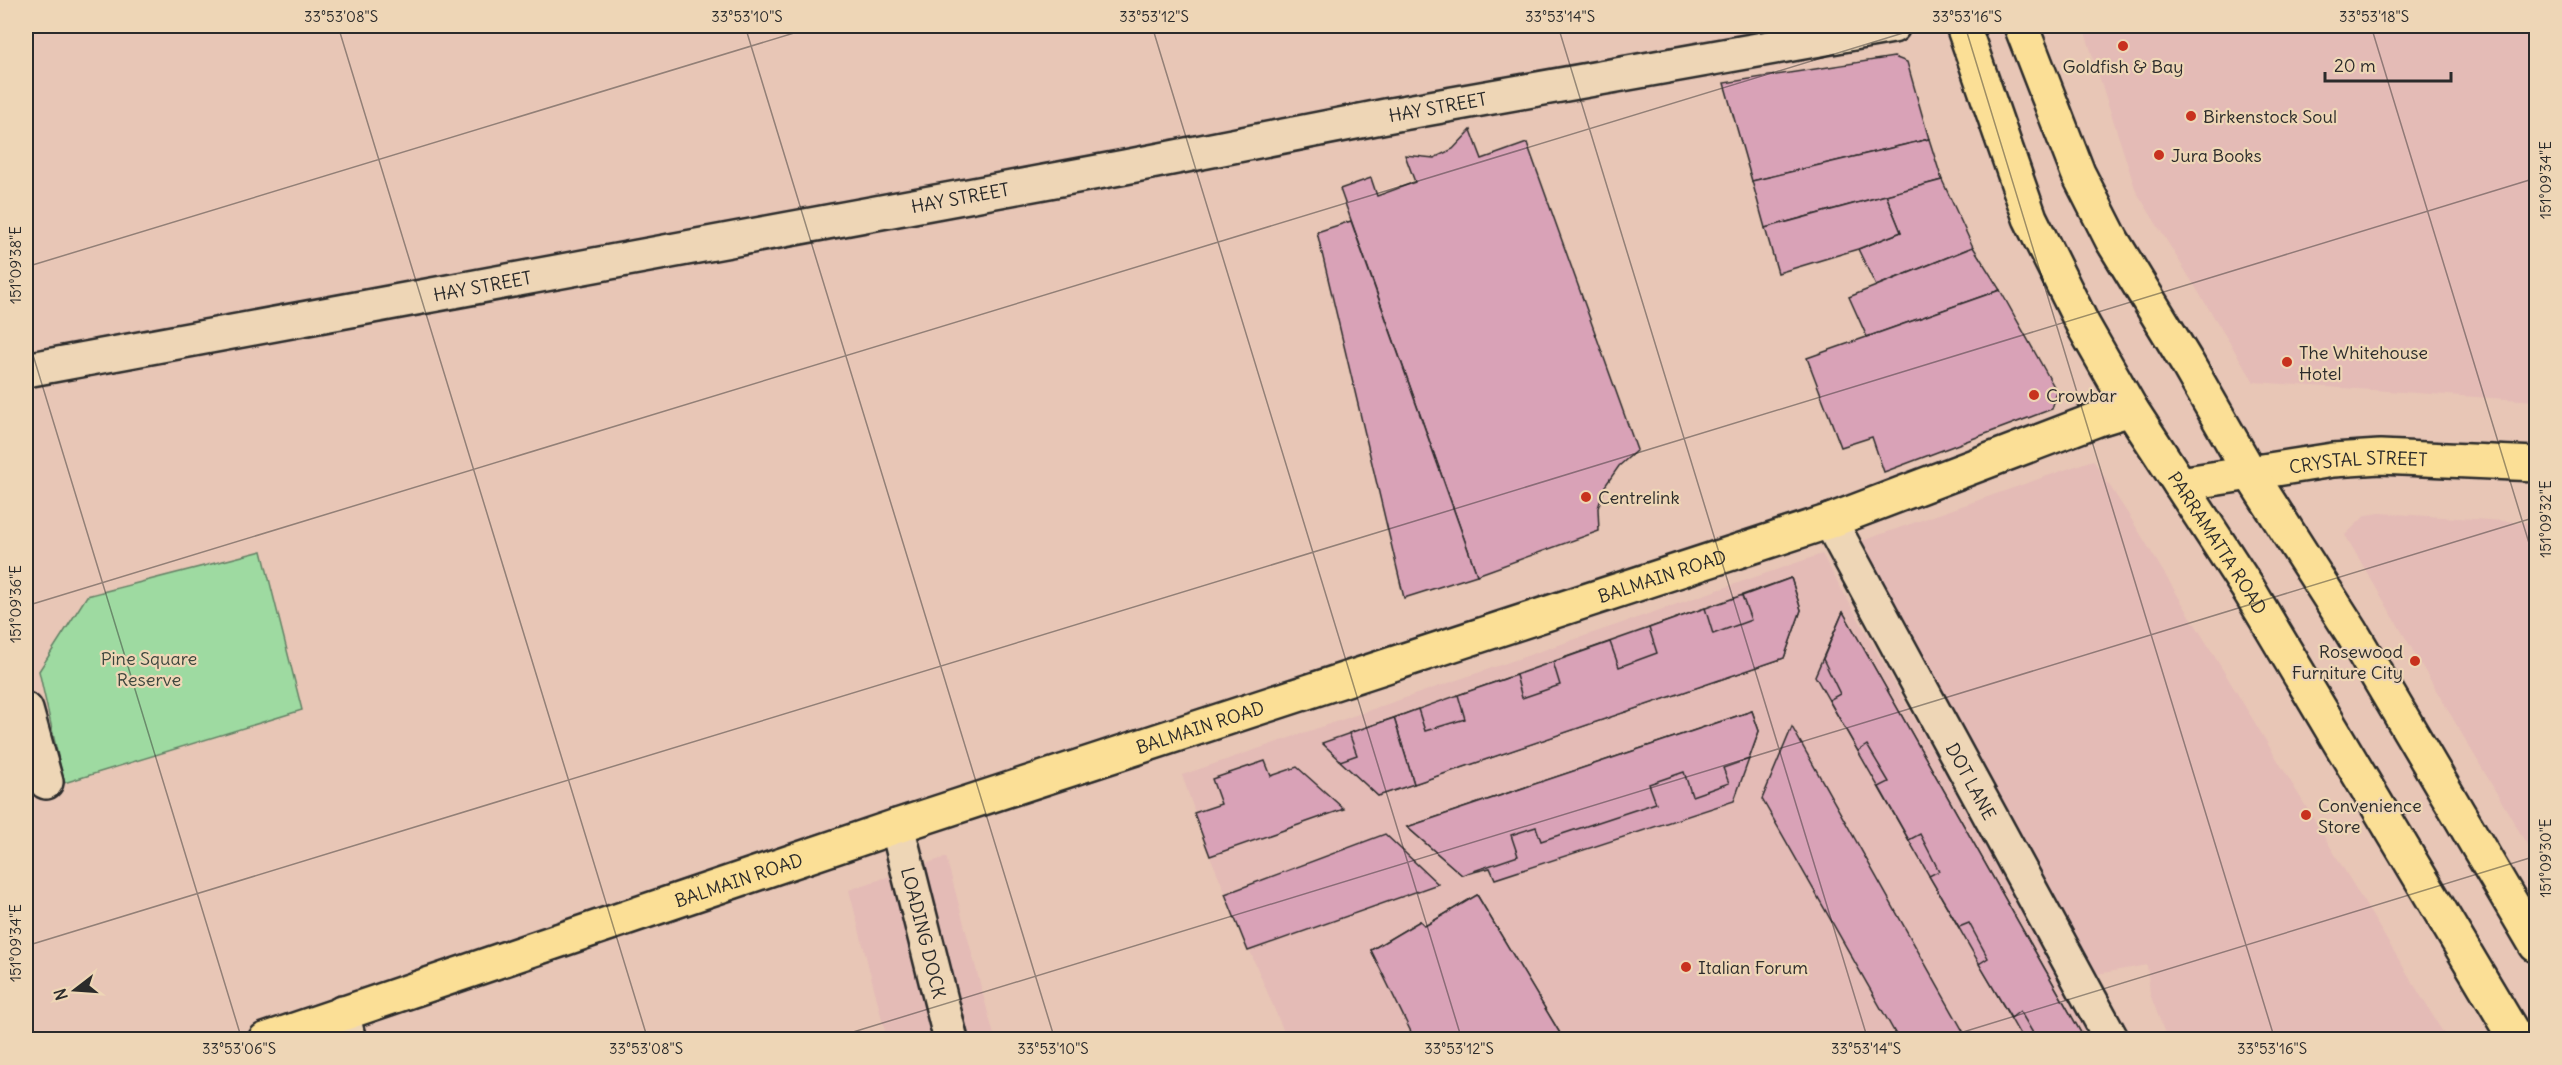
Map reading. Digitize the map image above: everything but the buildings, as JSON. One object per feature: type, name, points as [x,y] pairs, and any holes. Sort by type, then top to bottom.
[{"type":"main road","name":"PARRAMATTA ROAD","points":[[1963,26],[2030,218],[2083,325],[2131,410],[2249,590],[2517,1040]]},
{"type":"main road","points":[[2021,26],[2078,173],[2112,240],[2187,363],[2250,473],[2351,631],[2536,945]]},
{"type":"main road","name":"BALMAIN ROAD","points":[[265,1040],[345,1026],[897,826],[1830,521],[2098,420],[2131,410]]},
{"type":"main road","name":"CRYSTAL STREET","points":[[2180,484],[2324,461],[2380,457],[2536,464]]},
{"type":"street","name":"HAY STREET","points":[[26,369],[1125,167],[1390,115],[1893,26]]},
{"type":"street","name":"DOT LANE","points":[[1830,521],[2112,1040]]},
{"type":"street","points":[[26,710],[46,782]]},
{"type":"street","name":"LOADING DOCK","points":[[897,826],[951,1040]]},
{"type":"shaded area","points":[[2083,26],[2536,26],[2536,401],[2254,382],[2136,191]]},
{"type":"shaded area","points":[[2093,460],[2130,517],[2447,1039],[2167,1039],[2150,994],[2147,965],[2097,974],[1856,543]]},
{"type":"shaded area","points":[[2380,513],[2536,523],[2536,860],[2345,535],[2366,515]]},
{"type":"shaded area","points":[[1822,554],[2094,1039],[1287,1039],[1210,856],[1182,775]]},
{"type":"shaded area","points":[[946,857],[995,1039],[887,1039],[849,890]]},
{"type":"green space","name":"Pine Square Reserve","points":[[262,551],[302,710],[64,783],[39,671],[87,596]]},
{"type":"place","name":"Goldfish & Bay","points":[[2123,46]]},
{"type":"place","name":"Birkenstock Soul","points":[[2191,116]]},
{"type":"place","name":"Jura Books","points":[[2159,155]]},
{"type":"place","name":"The Whitehouse Hotel","points":[[2287,362]]},
{"type":"place","name":"Crowbar","points":[[2034,395]]},
{"type":"place","name":"Centrelink","points":[[1586,497]]},
{"type":"place","name":"Rosewood Furniture City","points":[[2415,661]]},
{"type":"place","name":"Convenience Store","points":[[2306,815]]},
{"type":"place","name":"Italian Forum","points":[[1686,967]]}]
